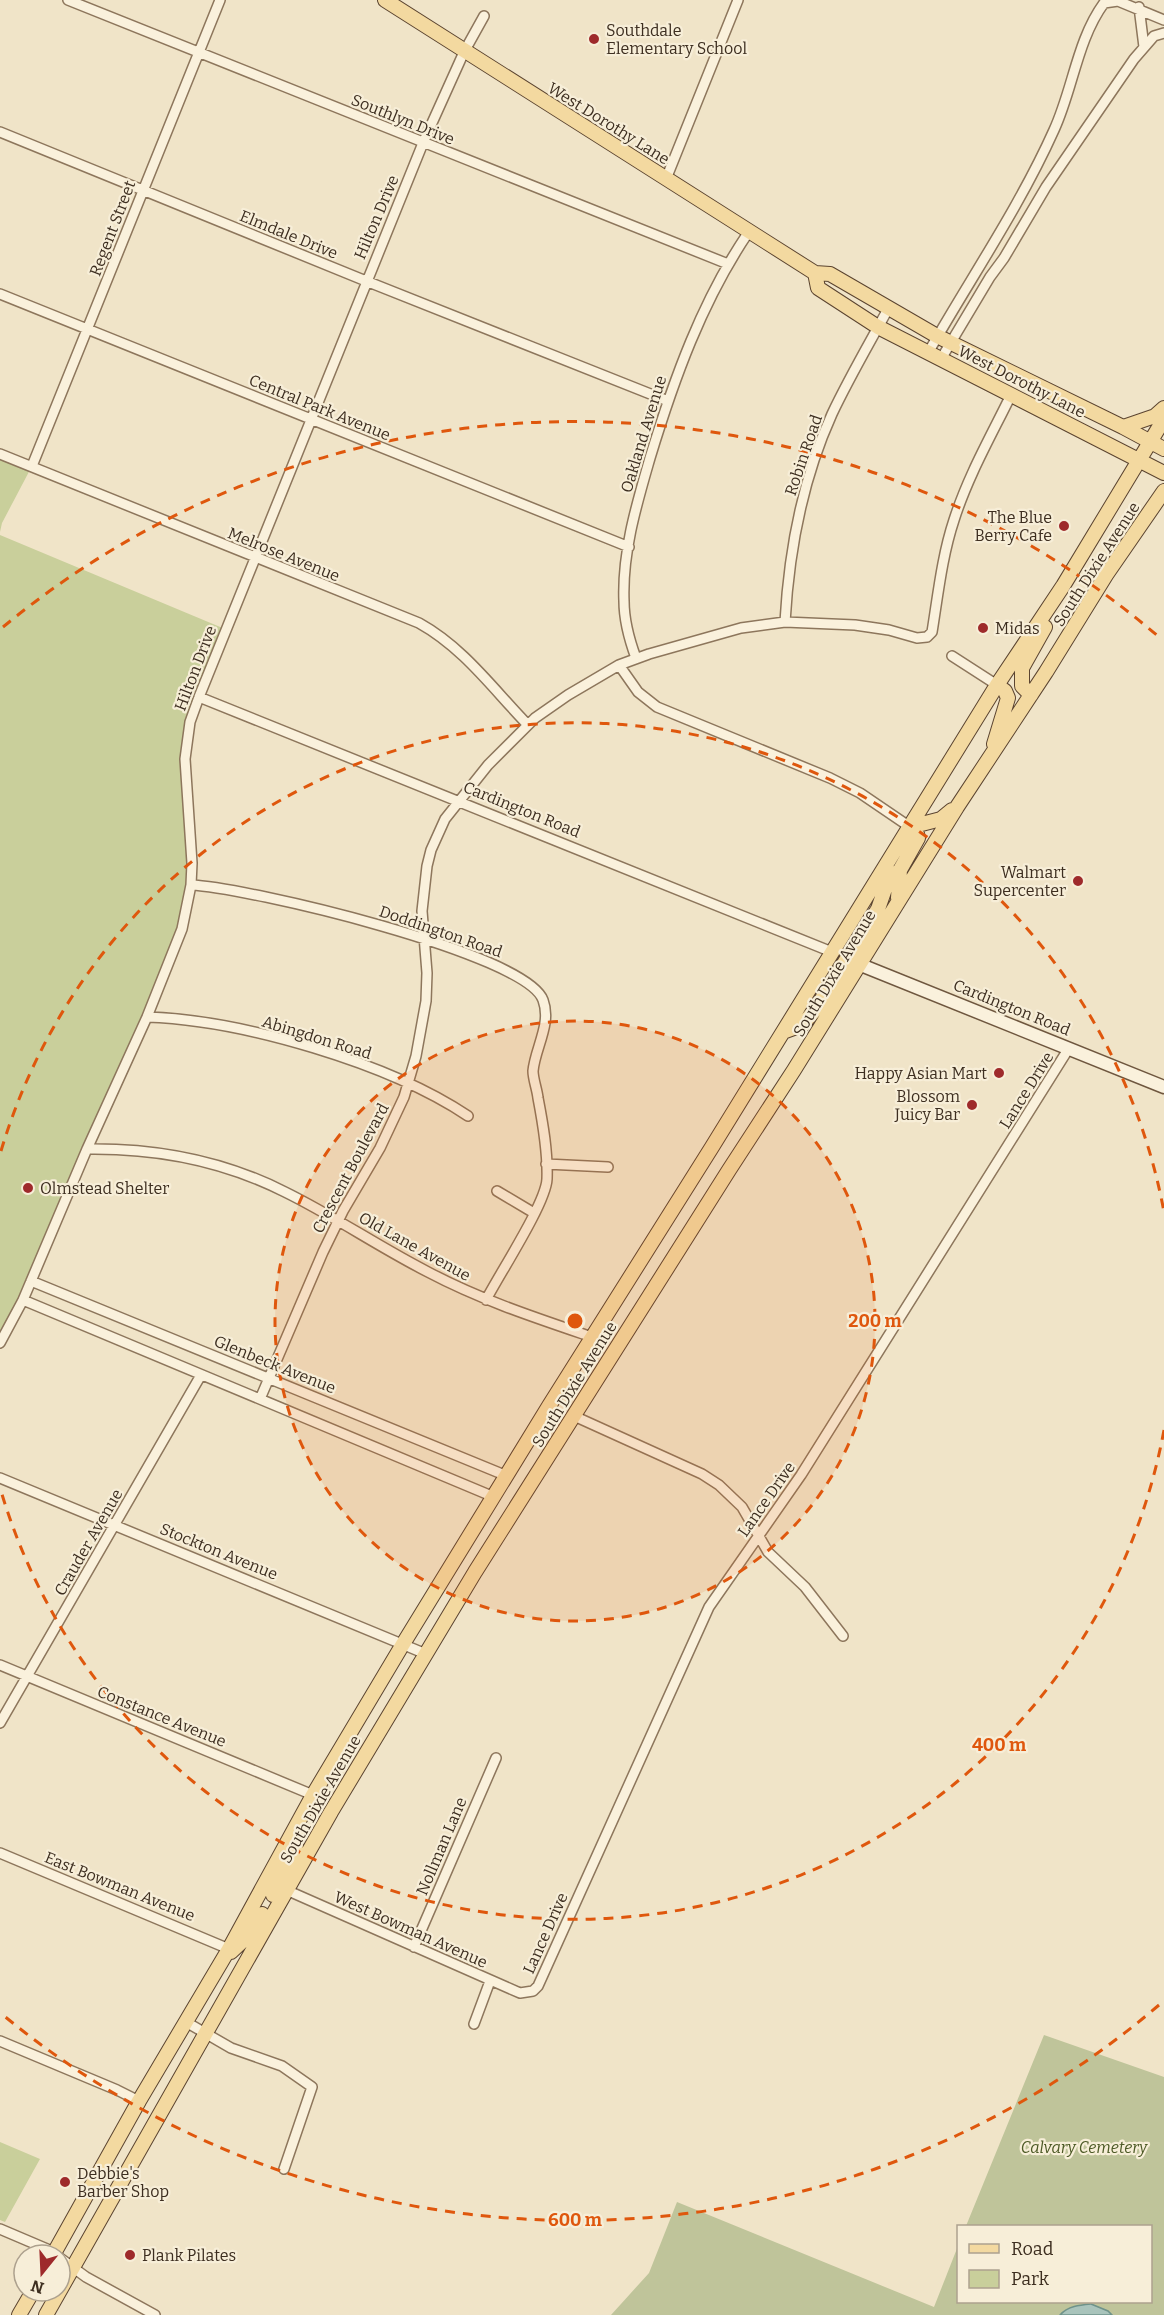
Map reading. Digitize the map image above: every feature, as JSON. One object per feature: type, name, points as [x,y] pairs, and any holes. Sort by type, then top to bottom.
[{"type":"main road","name":"West Dorothy Lane","points":[[385,0],[815,273],[830,274],[937,336],[1164,449]]},
{"type":"main road","name":"West Dorothy Lane","points":[[815,273],[818,288],[878,327],[1164,473]]},
{"type":"main road","points":[[1123,427],[1155,416],[1164,408]]},
{"type":"main road","name":"South Dixie Avenue","points":[[63,2243],[139,2101],[225,1954],[313,1795],[403,1644],[997,685],[1063,586],[1164,419]]},
{"type":"main road","name":"South Dixie Avenue","points":[[46,2315],[207,2032],[282,1888],[854,962],[898,900],[1106,575],[1164,491]]},
{"type":"main road","points":[[1146,518],[1164,504]]},
{"type":"main road","points":[[1031,695],[1022,686],[1022,668],[1041,635],[1063,586]]},
{"type":"main road","points":[[990,757],[1008,698],[1005,691],[997,685]]},
{"type":"main road","points":[[910,827],[940,819],[957,807]]},
{"type":"main road","points":[[898,900],[900,870],[918,838],[910,827]]},
{"type":"main road","points":[[783,1032],[802,1025],[854,962],[883,898],[887,865]]},
{"type":"main road","points":[[225,1954],[248,1936],[282,1888],[295,1851],[300,1818]]},
{"type":"street","name":"Southlyn Drive","points":[[68,0],[728,264]]},
{"type":"street","name":"Regent Street","points":[[32,466],[220,0]]},
{"type":"street","points":[[666,179],[738,0]]},
{"type":"street","points":[[928,353],[1031,177],[1056,128],[1093,19],[1104,3],[1118,1],[1164,20]]},
{"type":"street","points":[[1138,8],[1144,47]]},
{"type":"street","name":"Hilton Drive","points":[[0,1342],[23,1300],[87,1149],[147,1017],[182,929],[191,885],[191,827],[185,759],[190,722],[199,697],[309,419],[423,143],[464,52],[484,16]]},
{"type":"street","points":[[941,359],[1046,187],[1134,59],[1154,36],[1164,33]]},
{"type":"street","name":"Elmdale Drive","points":[[1,135],[668,401]]},
{"type":"street","points":[[1031,177],[1046,187]]},
{"type":"street","name":"Oakland Avenue","points":[[636,658],[628,636],[624,600],[629,547],[638,498],[668,401],[704,311],[728,264],[748,232]]},
{"type":"street","points":[[977,267],[990,277]]},
{"type":"street","name":"Central Park Avenue","points":[[0,294],[629,547]]},
{"type":"street","name":"Robin Road","points":[[785,622],[792,546],[807,480],[832,416],[888,309]]},
{"type":"street","name":"Crescent Boulevard","points":[[260,1399],[297,1309],[338,1220],[380,1148],[408,1084],[426,1002],[427,973],[423,939],[423,902],[429,858],[437,834],[458,801],[497,755],[528,724],[568,695],[636,658],[741,628],[785,622],[855,625],[922,638],[932,632],[941,572],[954,520],[975,468],[1011,395]]},
{"type":"street","name":"Melrose Avenue","points":[[0,454],[419,623],[461,653],[528,724]]},
{"type":"street","points":[[952,656],[997,685]]},
{"type":"street","points":[[620,665],[638,692],[657,707],[830,778],[860,793],[910,827]]},
{"type":"street","name":"Cardington Road","points":[[199,697],[832,952]]},
{"type":"street","name":"Doddington Road","points":[[191,885],[262,896],[329,911],[423,939],[482,959],[512,973],[532,986],[543,1000],[546,1020],[533,1072],[547,1182],[534,1213],[486,1300]]},
{"type":"street","name":"Cardington Road","points":[[854,962],[1164,1087]]},
{"type":"street","name":"Abingdon Road","points":[[147,1017],[201,1023],[267,1036],[340,1057],[408,1084],[468,1116]]},
{"type":"street","name":"Lance Drive","points":[[532,1991],[538,1986],[698,1628],[722,1586],[801,1475],[1069,1048]]},
{"type":"street","name":"Old Lane Avenue","points":[[87,1149],[173,1155],[225,1167],[286,1192],[426,1272],[486,1300],[592,1337]]},
{"type":"street","points":[[546,1164],[608,1167]]},
{"type":"street","points":[[496,1191],[534,1213]]},
{"type":"street","name":"Glenbeck Avenue","points":[[31,1281],[507,1476]]},
{"type":"street","points":[[23,1300],[494,1497]]},
{"type":"street","name":"Crauder Avenue","points":[[0,1724],[201,1374]]},
{"type":"street","points":[[574,1416],[702,1474],[719,1485],[742,1507],[768,1552],[805,1587],[843,1636]]},
{"type":"street","name":"Stockton Avenue","points":[[0,1478],[426,1654]]},
{"type":"street","name":"Constance Avenue","points":[[0,1665],[313,1795]]},
{"type":"street","name":"Nollman Lane","points":[[414,1947],[495,1758]]},
{"type":"street","name":"East Bowman Avenue","points":[[0,1853],[225,1954]]},
{"type":"street","name":"West Bowman Avenue","points":[[282,1888],[490,1981],[520,1993],[532,1991]]},
{"type":"street","points":[[474,2024],[490,1981]]},
{"type":"street","points":[[186,2022],[207,2032],[231,2048],[282,2066],[312,2087],[284,2169]]},
{"type":"street","points":[[0,2041],[139,2101]]},
{"type":"street","points":[[0,2229],[29,2243]]},
{"type":"street","points":[[73,2268],[155,2315]]},
{"type":"green space","points":[[0,454],[32,466],[2,523],[0,532]]},
{"type":"green space","points":[[0,535],[225,629],[187,740],[192,863],[182,929],[0,1343]]},
{"type":"green space","name":"Calvary Cemetery","points":[[1044,2035],[1164,2077],[1164,2315],[611,2315],[649,2273],[677,2202],[934,2307],[957,2249],[957,2303],[1152,2303],[1152,2225],[966,2225]]},
{"type":"green space","points":[[0,2142],[40,2159],[5,2222],[0,2220]]},
{"type":"water","points":[[1091,2304],[1112,2315],[1060,2315],[1070,2308]]},
{"type":"place","name":"Southdale Elementary School","points":[[594,39]]},
{"type":"place","name":"The Blue Berry Cafe","points":[[1064,526]]},
{"type":"place","name":"Midas","points":[[983,628]]},
{"type":"place","name":"Walmart Supercenter","points":[[1078,881]]},
{"type":"place","name":"Happy Asian Mart","points":[[999,1073]]},
{"type":"place","name":"Blossom Juicy Bar","points":[[972,1105]]},
{"type":"place","name":"Olmstead Shelter","points":[[28,1188]]},
{"type":"place","name":"Debbie's Barber Shop","points":[[65,2182]]},
{"type":"place","name":"Plank Pilates","points":[[130,2255]]}]
